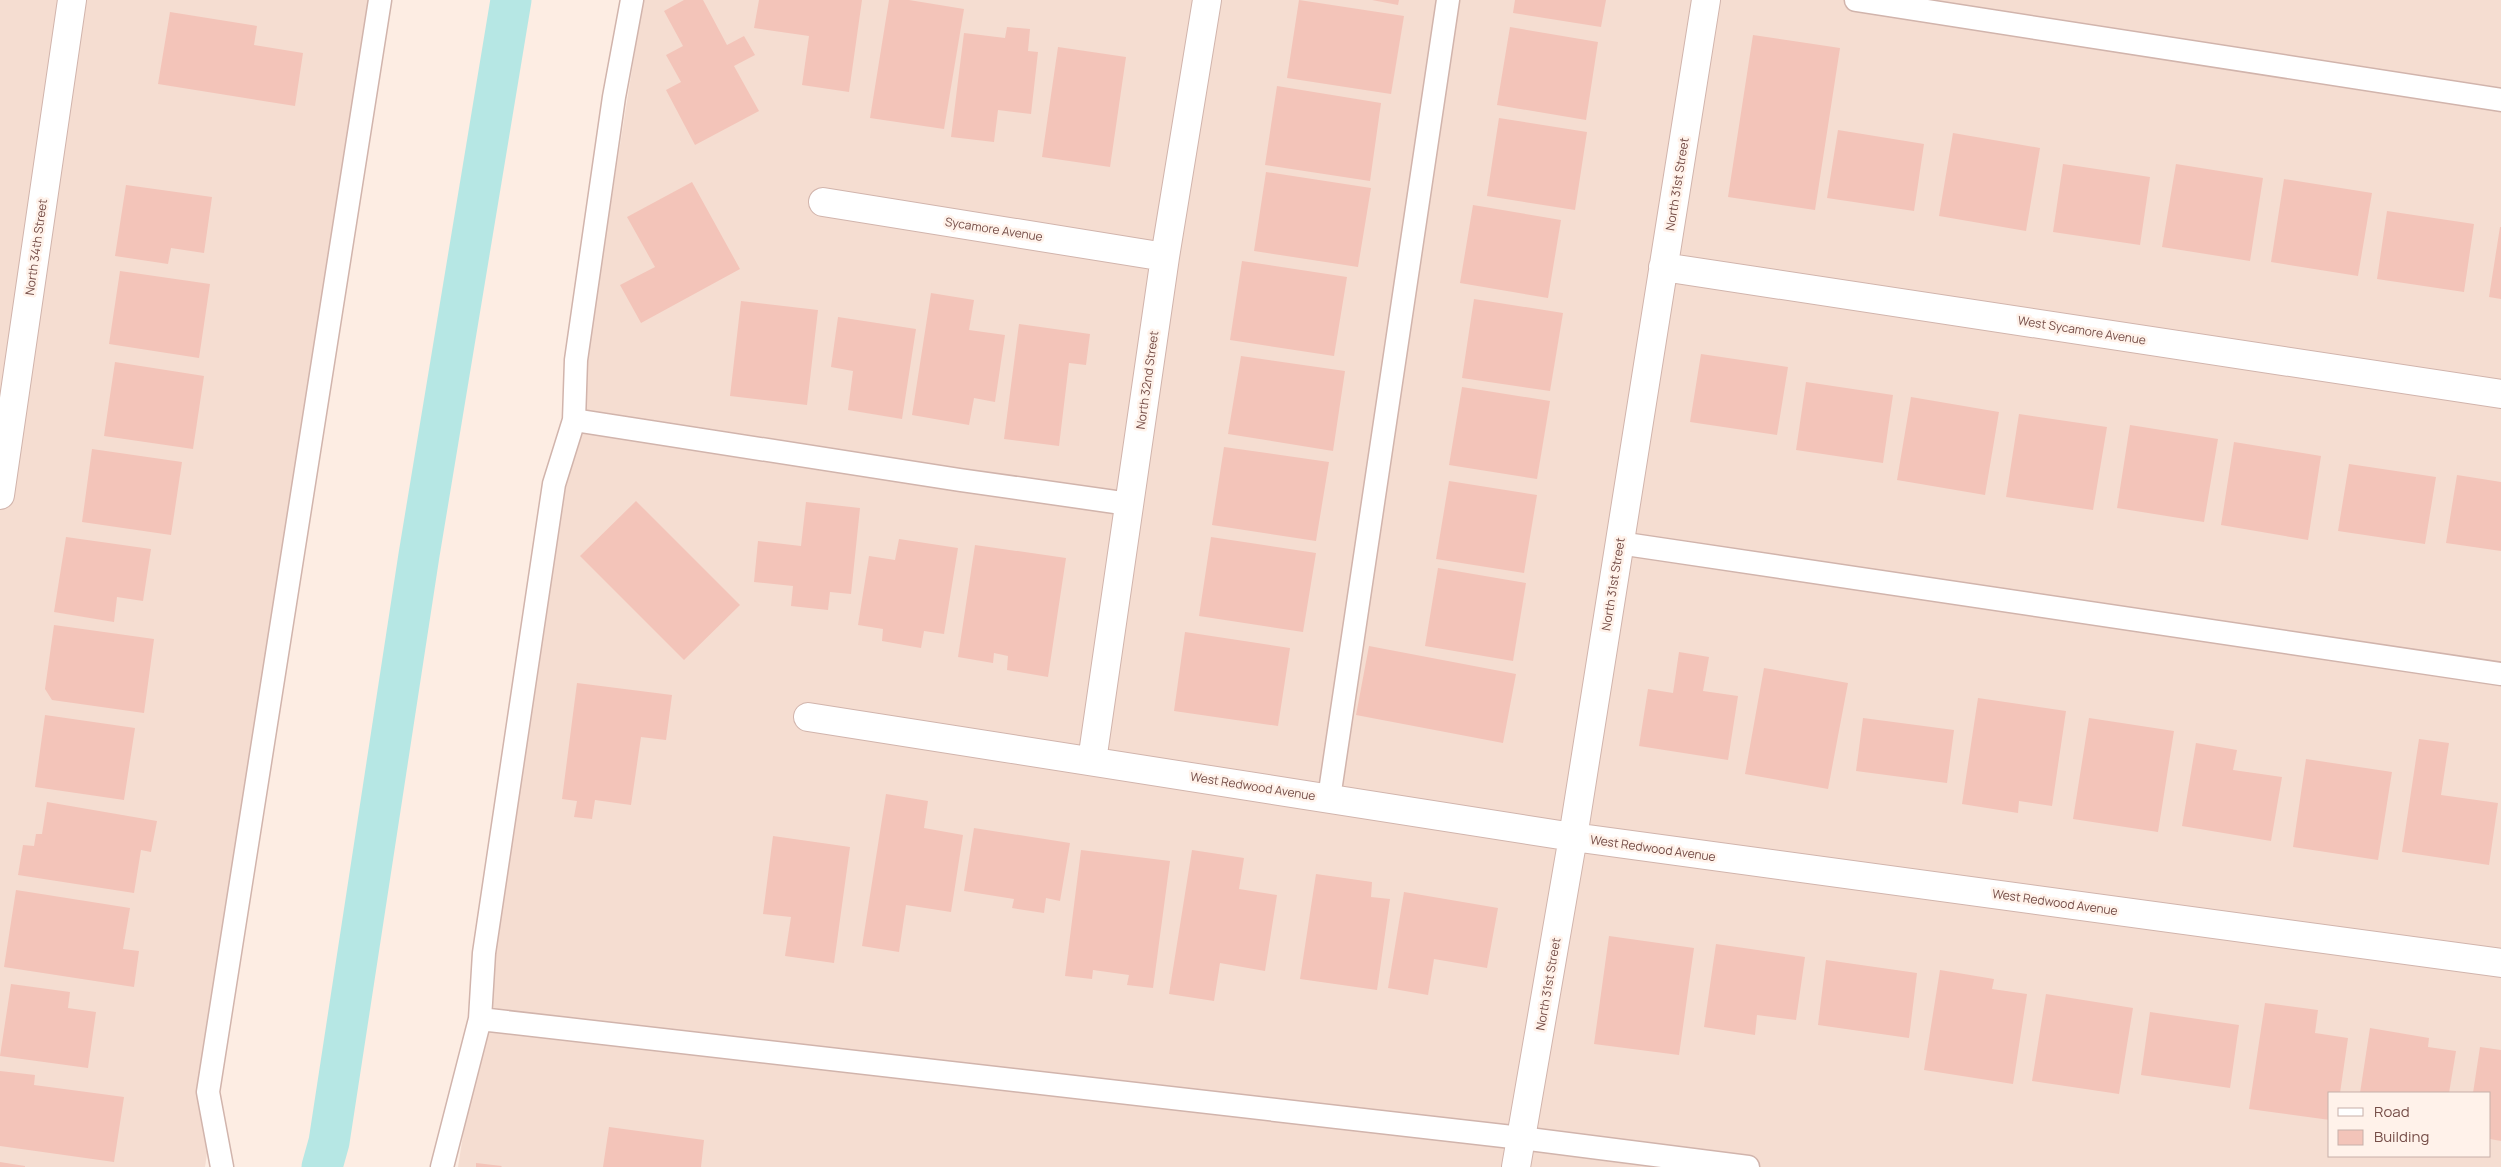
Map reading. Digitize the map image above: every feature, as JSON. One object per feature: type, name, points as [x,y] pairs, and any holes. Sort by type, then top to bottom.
[{"type":"street","name":"North 34th Street","points":[[0,495],[72,0]]},
{"type":"street","name":"North 32nd Street","points":[[1092,761],[1165,257],[1207,0]]},
{"type":"street","name":"North 31st Street","points":[[1516,1167],[1573,837],[1706,0]]},
{"type":"street","name":"Sycamore Avenue","points":[[823,202],[1165,257]]},
{"type":"street","name":"West Sycamore Avenue","points":[[1663,266],[2501,394]]},
{"type":"street","name":"West Redwood Avenue","points":[[808,717],[1573,837],[2501,963]]},
{"type":"lane","points":[[222,1167],[208,1092],[380,0]]},
{"type":"lane","points":[[442,1167],[480,1019],[484,953],[554,484],[574,420],[576,360],[614,98],[632,0]]},
{"type":"lane","points":[[1328,798],[1448,0]]},
{"type":"lane","points":[[1856,0],[2501,100]]},
{"type":"lane","points":[[574,420],[960,480],[1129,504]]},
{"type":"lane","points":[[1619,543],[2501,674]]},
{"type":"lane","points":[[480,1019],[1522,1138],[1748,1167]]},
{"type":"shaded area","points":[[0,0],[378,0],[205,1167],[0,1167]]},
{"type":"shaded area","points":[[643,0],[2501,0],[2501,1167],[458,1167]]},
{"type":"building","points":[[684,0],[703,0],[727,45],[744,36],[755,55],[734,66],[759,111],[695,145],[666,90],[681,82],[666,55],[683,46],[664,11]]},
{"type":"building","points":[[759,0],[862,0],[849,92],[802,85],[809,36],[754,28]]},
{"type":"building","points":[[889,0],[909,0],[964,9],[944,129],[870,118]]},
{"type":"building","points":[[1299,0],[1404,16],[1391,94],[1287,78]]},
{"type":"building","points":[[1372,0],[1399,0],[1398,5]]},
{"type":"building","points":[[1515,0],[1606,0],[1601,27],[1513,13]]},
{"type":"building","points":[[170,12],[257,26],[254,45],[303,53],[295,106],[158,84]]},
{"type":"building","points":[[1007,27],[1030,29],[1028,51],[1038,52],[1031,114],[998,110],[994,142],[951,137],[964,33],[1005,38]]},
{"type":"building","points":[[1510,27],[1598,42],[1586,120],[1497,105]]},
{"type":"building","points":[[1753,35],[1840,48],[1815,210],[1728,197]]},
{"type":"building","points":[[1058,47],[1126,57],[1110,167],[1042,157]]},
{"type":"building","points":[[1277,86],[1381,103],[1370,181],[1265,165]]},
{"type":"building","points":[[1499,118],[1587,132],[1575,210],[1487,196]]},
{"type":"building","points":[[1838,130],[1924,144],[1914,211],[1827,198]]},
{"type":"building","points":[[1953,133],[2040,148],[2026,231],[1939,216]]},
{"type":"building","points":[[2063,164],[2150,177],[2140,245],[2053,232]]},
{"type":"building","points":[[2176,164],[2263,178],[2250,261],[2162,247]]},
{"type":"building","points":[[1266,172],[1371,188],[1358,267],[1254,251]]},
{"type":"building","points":[[2284,179],[2372,193],[2358,276],[2271,262]]},
{"type":"building","points":[[692,182],[740,269],[641,323],[620,285],[655,267],[627,217]]},
{"type":"building","points":[[126,185],[212,197],[204,253],[171,248],[168,264],[115,256]]},
{"type":"building","points":[[1473,205],[1561,220],[1548,298],[1460,283]]},
{"type":"building","points":[[2387,211],[2474,224],[2464,292],[2377,279]]},
{"type":"building","points":[[2501,227],[2501,299],[2489,297]]},
{"type":"building","points":[[1242,261],[1347,277],[1334,356],[1230,340]]},
{"type":"building","points":[[120,271],[210,284],[199,358],[109,344]]},
{"type":"building","points":[[931,293],[974,300],[969,330],[1005,335],[995,402],[974,398],[969,425],[912,415]]},
{"type":"building","points":[[1474,299],[1563,313],[1550,391],[1462,378]]},
{"type":"building","points":[[741,301],[818,310],[807,405],[730,396]]},
{"type":"building","points":[[838,317],[916,329],[902,419],[848,410],[853,371],[831,367]]},
{"type":"building","points":[[1019,324],[1090,334],[1086,365],[1069,363],[1059,446],[1004,439]]},
{"type":"building","points":[[1701,354],[1788,367],[1777,435],[1690,422]]},
{"type":"building","points":[[1241,356],[1345,371],[1333,451],[1228,434]]},
{"type":"building","points":[[115,362],[204,376],[193,449],[104,436]]},
{"type":"building","points":[[1806,382],[1893,395],[1883,463],[1796,450]]},
{"type":"building","points":[[1462,387],[1550,401],[1537,479],[1449,465]]},
{"type":"building","points":[[1911,397],[1999,412],[1985,495],[1897,480]]},
{"type":"building","points":[[2019,414],[2107,427],[2093,510],[2006,497]]},
{"type":"building","points":[[2130,425],[2218,439],[2204,522],[2117,508]]},
{"type":"building","points":[[2234,442],[2321,456],[2308,540],[2221,525]]},
{"type":"building","points":[[1224,447],[1329,462],[1316,541],[1212,525]]},
{"type":"building","points":[[92,449],[182,462],[171,535],[82,522]]},
{"type":"building","points":[[2349,464],[2436,477],[2425,544],[2338,531]]},
{"type":"building","points":[[2457,475],[2501,482],[2501,551],[2446,543]]},
{"type":"building","points":[[1449,481],[1537,495],[1524,573],[1436,559]]},
{"type":"building","points":[[636,501],[740,605],[684,660],[580,556]]},
{"type":"building","points":[[806,502],[860,508],[851,594],[830,592],[828,610],[791,606],[793,586],[754,582],[758,541],[801,546]]},
{"type":"building","points":[[66,537],[151,549],[143,601],[117,597],[114,622],[54,612]]},
{"type":"building","points":[[1211,537],[1316,553],[1303,632],[1199,616]]},
{"type":"building","points":[[899,539],[958,548],[944,634],[924,631],[921,648],[882,641],[883,629],[858,625],[869,556],[895,560]]},
{"type":"building","points":[[975,545],[1066,558],[1048,677],[1007,670],[1008,656],[994,653],[993,663],[958,657]]},
{"type":"building","points":[[1438,568],[1526,583],[1513,661],[1425,646]]},
{"type":"building","points":[[54,625],[154,639],[144,713],[52,700],[45,689]]},
{"type":"building","points":[[1185,632],[1290,648],[1278,726],[1174,711]]},
{"type":"building","points":[[1369,646],[1516,674],[1503,743],[1356,715]]},
{"type":"building","points":[[1679,652],[1709,657],[1703,691],[1738,696],[1728,760],[1639,746],[1648,689],[1673,693]]},
{"type":"building","points":[[1764,668],[1848,683],[1828,789],[1745,774]]},
{"type":"building","points":[[577,683],[672,695],[666,740],[641,737],[631,805],[595,800],[592,819],[574,817],[577,801],[562,799]]},
{"type":"building","points":[[1978,698],[2066,711],[2052,806],[2019,801],[2018,813],[1962,804]]},
{"type":"building","points":[[45,715],[135,728],[124,800],[35,787]]},
{"type":"building","points":[[1863,718],[1954,730],[1947,783],[1856,771]]},
{"type":"building","points":[[2089,718],[2174,731],[2158,832],[2073,819]]},
{"type":"building","points":[[2419,739],[2449,743],[2441,795],[2498,803],[2489,865],[2402,852]]},
{"type":"building","points":[[2196,743],[2237,750],[2233,770],[2282,777],[2271,841],[2182,826]]},
{"type":"building","points":[[2306,759],[2392,772],[2378,860],[2293,847]]},
{"type":"building","points":[[886,794],[928,801],[924,828],[963,835],[951,912],[906,905],[899,952],[862,946]]},
{"type":"building","points":[[47,802],[157,821],[151,852],[141,850],[134,893],[18,875],[23,845],[34,846],[36,834],[42,834]]},
{"type":"building","points":[[974,828],[1070,843],[1060,901],[1046,898],[1044,913],[1012,908],[1014,899],[964,891]]},
{"type":"building","points":[[773,836],[850,847],[834,963],[785,956],[791,917],[763,914]]},
{"type":"building","points":[[1081,850],[1170,861],[1153,988],[1127,985],[1129,975],[1093,970],[1092,979],[1065,976]]},
{"type":"building","points":[[1192,850],[1244,858],[1239,889],[1277,895],[1265,971],[1220,963],[1214,1001],[1169,994]]},
{"type":"building","points":[[1316,874],[1372,882],[1371,897],[1390,899],[1377,990],[1300,979]]},
{"type":"building","points":[[16,890],[130,908],[123,949],[139,951],[134,987],[4,967]]},
{"type":"building","points":[[1404,892],[1498,908],[1487,968],[1434,959],[1428,995],[1388,988]]},
{"type":"building","points":[[1609,936],[1694,948],[1679,1055],[1594,1044]]},
{"type":"building","points":[[1716,944],[1805,957],[1796,1020],[1757,1015],[1755,1035],[1704,1027]]},
{"type":"building","points":[[1826,960],[1917,973],[1909,1038],[1818,1025]]},
{"type":"building","points":[[1940,970],[1994,979],[1992,989],[2027,994],[2013,1084],[1924,1070]]},
{"type":"building","points":[[11,984],[70,992],[68,1008],[96,1012],[88,1068],[0,1056]]},
{"type":"building","points":[[2046,994],[2133,1008],[2119,1094],[2032,1081]]},
{"type":"building","points":[[2265,1003],[2318,1010],[2315,1033],[2348,1038],[2340,1092],[2328,1092],[2328,1120],[2249,1109]]},
{"type":"building","points":[[2150,1012],[2239,1025],[2230,1088],[2141,1075]]},
{"type":"building","points":[[2370,1028],[2429,1038],[2428,1047],[2456,1051],[2449,1092],[2360,1092]]},
{"type":"building","points":[[2480,1047],[2501,1050],[2501,1141],[2491,1139],[2491,1092],[2473,1092]]},
{"type":"building","points":[[0,1071],[35,1075],[34,1085],[124,1097],[114,1162],[0,1146]]},
{"type":"building","points":[[609,1127],[704,1140],[701,1167],[603,1167]]},
{"type":"building","points":[[0,1162],[25,1166],[25,1167],[0,1167]]},
{"type":"building","points":[[476,1163],[502,1166],[476,1167]]},
{"type":"waterway","points":[[322,1167],[329,1142],[419,555],[511,0]]}]
